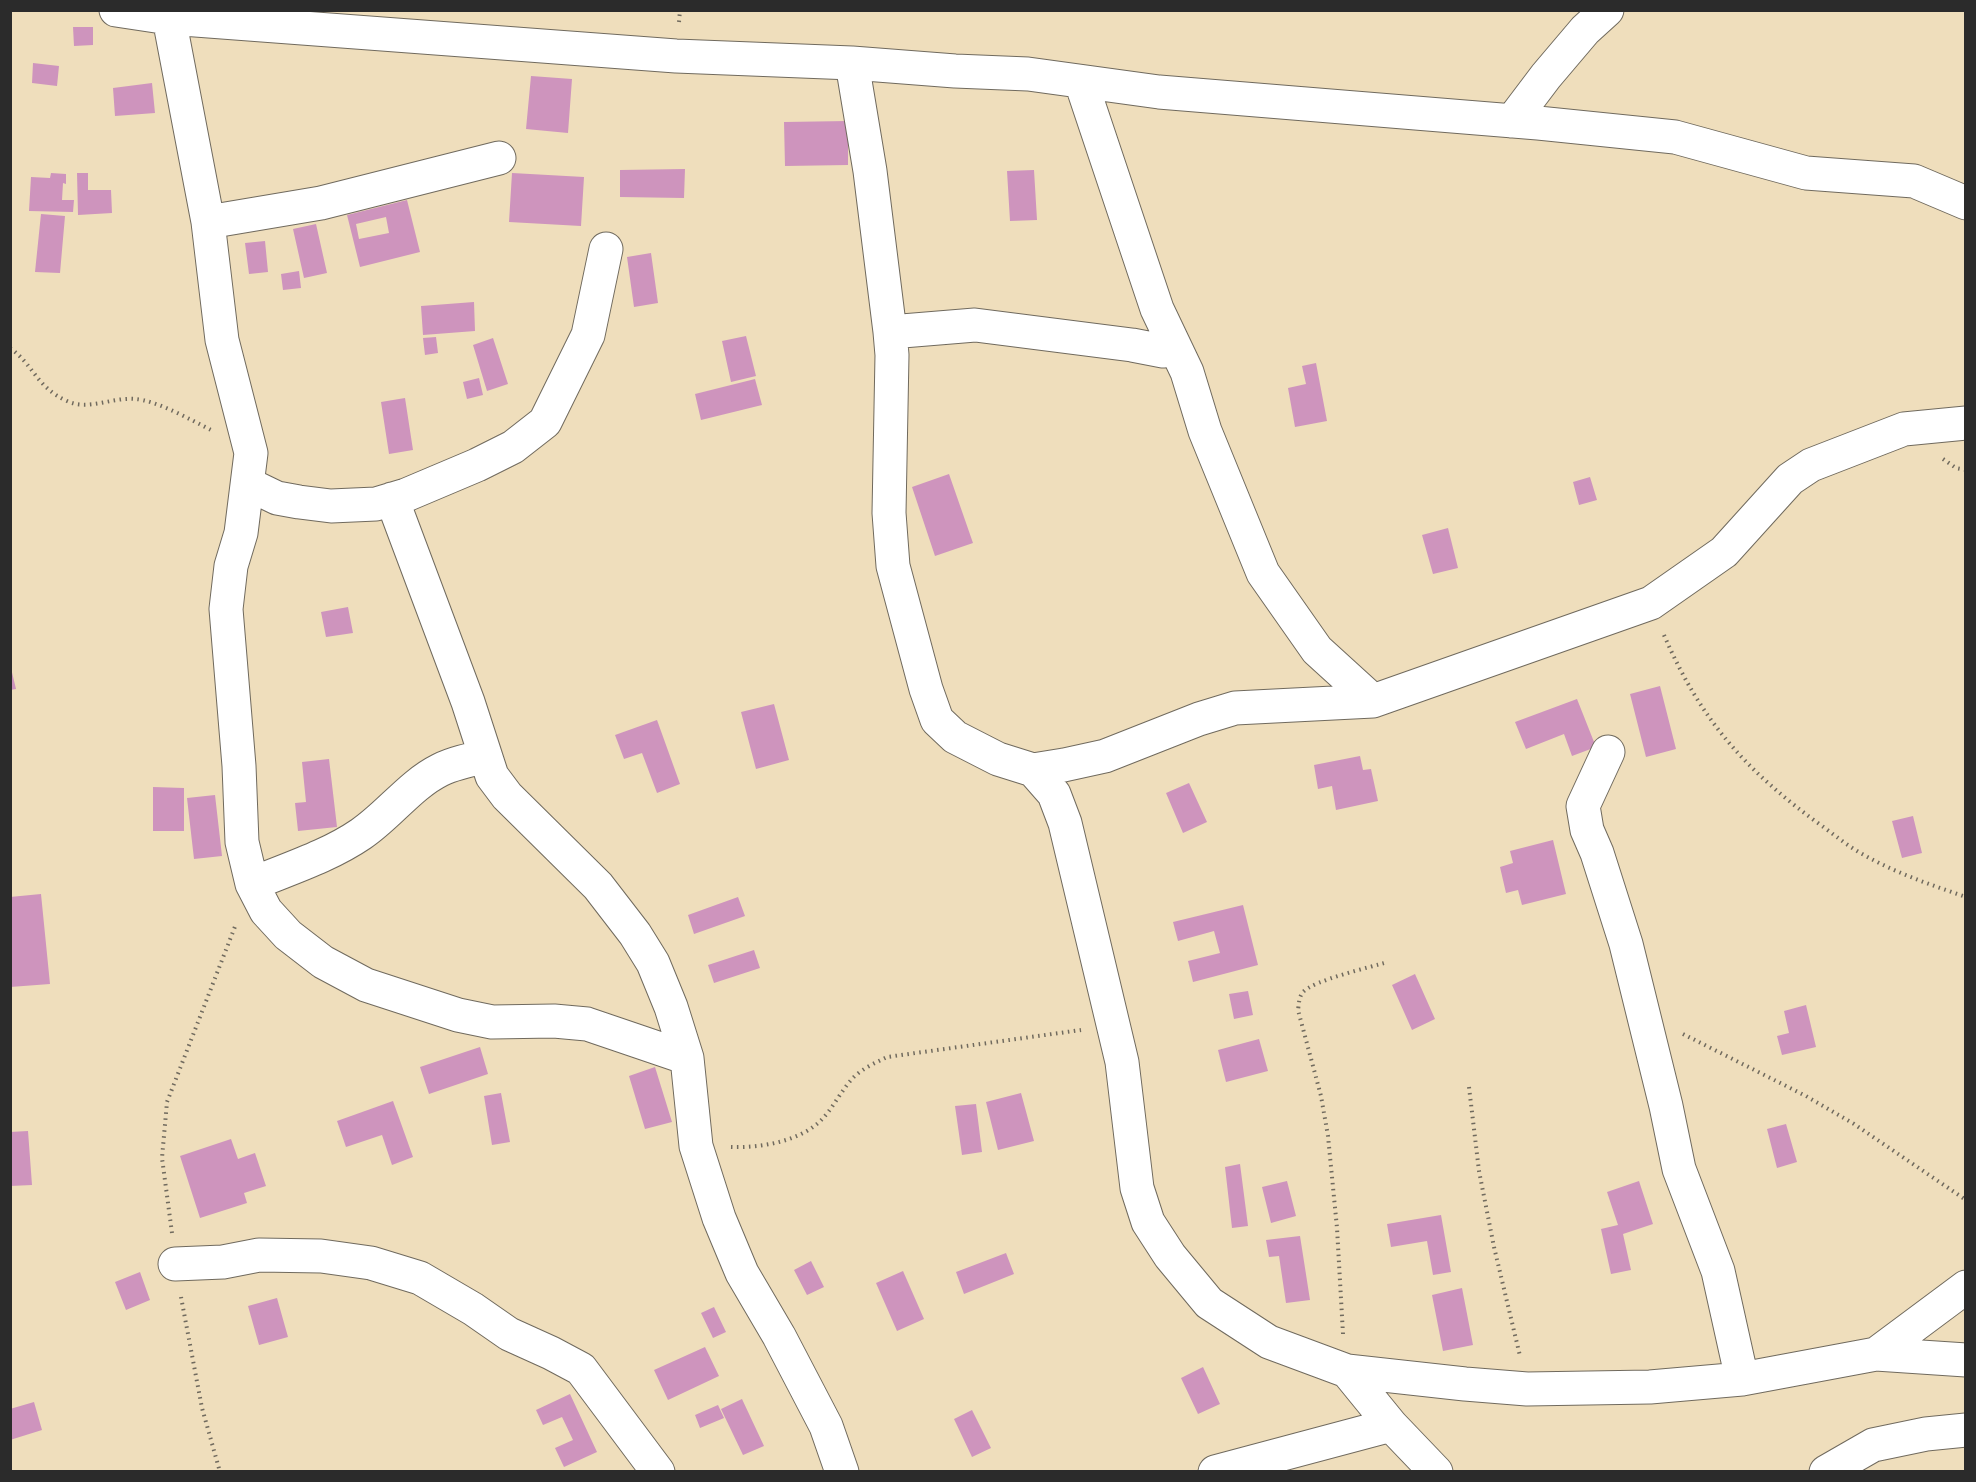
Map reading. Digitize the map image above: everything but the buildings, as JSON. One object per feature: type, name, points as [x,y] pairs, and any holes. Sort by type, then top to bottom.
[{"type":"street","points":[[116,10],[169,18],[676,56],[852,63],[1028,74],[1159,92],[1675,137],[1806,173],[1914,181],[1965,203]]},
{"type":"street","points":[[1512,121],[1552,68],[1585,30],[1607,10]]},
{"type":"street","points":[[169,18],[208,222],[222,340],[249,469],[241,533],[231,566],[226,609],[239,766],[242,842],[252,884],[266,911],[288,935],[323,962],[366,985],[458,1015],[492,1022],[554,1021],[586,1024],[687,1058]]},
{"type":"street","points":[[852,63],[870,171],[892,355],[889,513],[893,566],[926,689],[937,720],[955,737],[998,759],[1034,770],[1105,756],[1199,719],[1235,708],[1373,701],[1651,603],[1724,552],[1790,479],[1811,465],[1904,429],[1965,423]]},
{"type":"street","points":[[1081,82],[1156,309],[1187,372],[1205,431],[1263,573],[1317,650],[1373,701]]},
{"type":"street","points":[[208,222],[321,203],[499,158]]},
{"type":"street","points":[[249,469],[277,498],[320,505],[376,504],[477,465],[513,447],[545,422],[588,335],[606,249]]},
{"type":"street","points":[[890,332],[975,325],[1163,351]]},
{"type":"street","points":[[393,499],[468,702],[492,776],[507,796],[598,886],[635,934],[653,963],[671,1007],[687,1058],[696,1146],[718,1218],[742,1273],[779,1336],[821,1416],[842,1472]]},
{"type":"street","points":[[1608,752],[1583,806],[1587,830],[1597,853],[1626,944],[1679,1169],[1718,1270],[1742,1379]]},
{"type":"street","points":[[252,884],[333,849],[361,834],[438,771],[459,762],[484,757]]},
{"type":"street","points":[[1034,770],[1054,794],[1065,823],[1122,1062],[1137,1188],[1148,1222],[1170,1256],[1209,1303],[1269,1342],[1347,1371],[1527,1389],[1650,1387],[1742,1379],[1876,1353],[1965,1360]]},
{"type":"street","points":[[176,1264],[223,1262],[259,1254],[321,1256],[371,1263],[420,1278],[473,1309],[509,1334],[581,1369],[658,1472]]},
{"type":"street","points":[[1876,1353],[1965,1287]]},
{"type":"street","points":[[1347,1371],[1391,1425],[1436,1472]]},
{"type":"street","points":[[1215,1472],[1391,1425]]},
{"type":"street","points":[[1826,1472],[1873,1445],[1926,1434],[1965,1430]]},
{"type":"path","points":[[10,348],[18,353],[45,388],[68,402],[83,404],[137,399],[215,432],[249,469]]},
{"type":"path","points":[[1651,603],[1671,652],[1705,712],[1726,741],[1770,787],[1863,855],[1919,881],[1965,897]]},
{"type":"path","points":[[220,1472],[202,1408],[176,1264],[162,1158],[167,1102],[252,884]]},
{"type":"path","points":[[1347,1371],[1341,1320],[1328,1136],[1321,1096],[1298,1010],[1299,1000],[1304,991],[1322,982],[1388,962]]},
{"type":"path","points":[[1644,1016],[1806,1096],[1854,1124],[1965,1200]]},
{"type":"path","points":[[696,1146],[745,1148],[795,1138],[823,1118],[853,1078],[887,1057],[1112,1025]]},
{"type":"path","points":[[1468,1088],[1482,1182],[1527,1389]]}]
